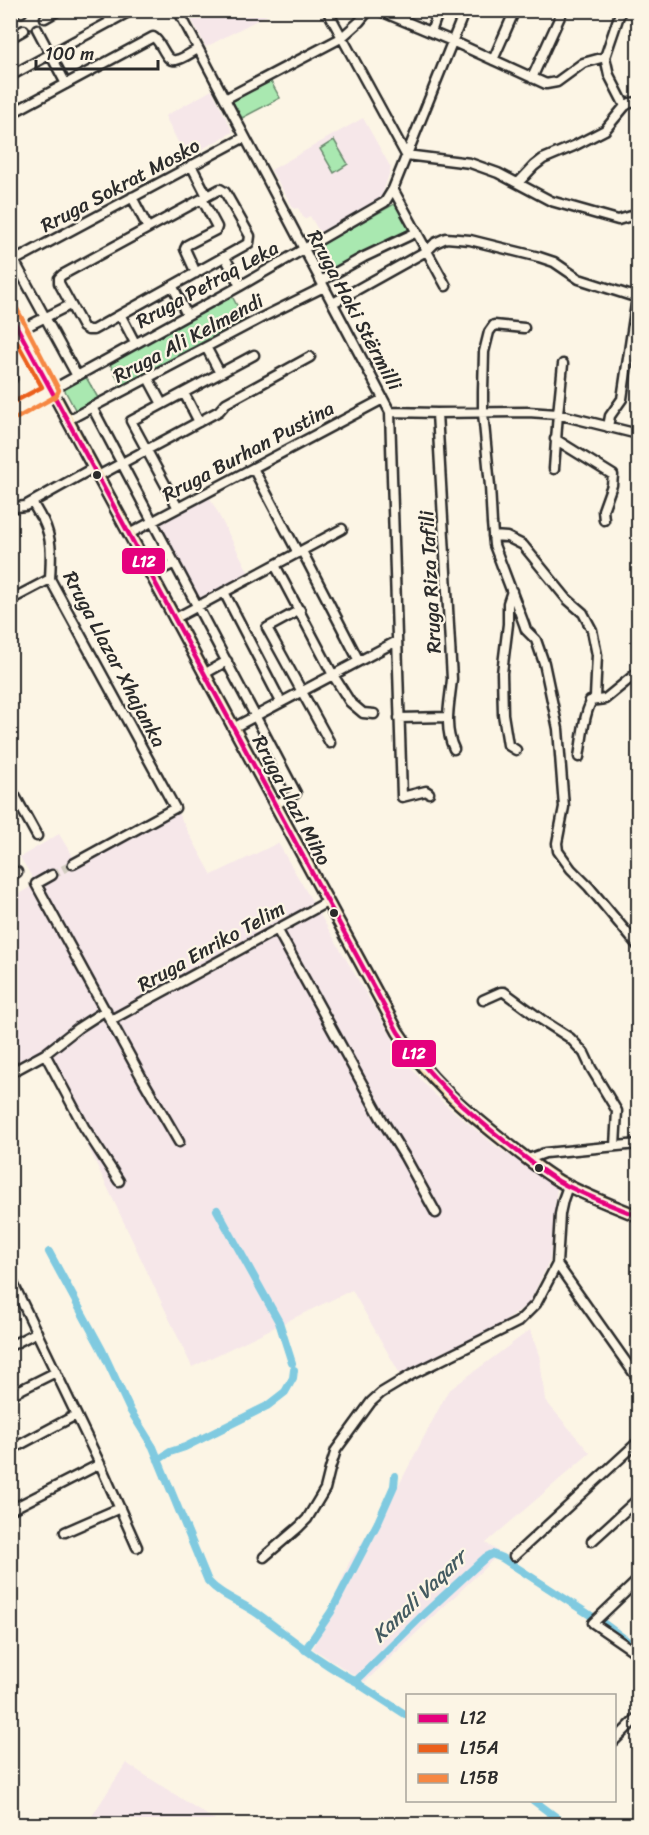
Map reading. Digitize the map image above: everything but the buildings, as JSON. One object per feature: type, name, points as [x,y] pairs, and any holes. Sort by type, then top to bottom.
[{"type":"main road","name":"Rruga Llazi Miho","points":[[10,312],[327,902],[398,1032],[419,1063],[458,1103],[556,1179],[639,1216]]},
{"type":"street","points":[[45,18],[59,10]]},
{"type":"street","points":[[105,10],[111,22]]},
{"type":"street","points":[[10,76],[132,10]]},
{"type":"street","name":"Rruga Haki Stërmilli","points":[[178,10],[390,411],[402,797],[426,791],[429,793]]},
{"type":"street","points":[[327,10],[405,155],[470,163],[498,173],[551,201],[618,220],[639,214]]},
{"type":"street","points":[[225,99],[341,38],[369,10]]},
{"type":"street","points":[[378,10],[546,84],[565,77],[583,63],[605,57]]},
{"type":"street","points":[[431,32],[439,10]]},
{"type":"street","name":"Rruga Petraq Leka","points":[[10,413],[381,205],[393,189],[465,10]]},
{"type":"street","points":[[493,60],[515,10]]},
{"type":"street","points":[[532,78],[563,10]]},
{"type":"street","points":[[621,10],[605,57],[609,75],[625,106]]},
{"type":"street","points":[[37,29],[66,84]]},
{"type":"street","points":[[10,38],[24,30]]},
{"type":"street","points":[[10,114],[150,38],[155,37],[171,60],[176,60],[198,49]]},
{"type":"street","points":[[518,183],[543,159],[605,130],[625,106],[639,102]]},
{"type":"street","name":"Rruga Sokrat Mosko","points":[[12,259],[245,136]]},
{"type":"street","points":[[191,165],[217,227],[216,230],[187,245],[185,249],[196,273]]},
{"type":"street","points":[[220,189],[224,190],[250,236],[249,243],[225,258],[121,316],[93,330],[87,330],[70,305],[59,279],[62,275],[148,228],[220,189]]},
{"type":"street","points":[[393,189],[446,286]]},
{"type":"street","points":[[132,197],[148,228]]},
{"type":"street","name":"Rruga Ali Kelmendi","points":[[68,420],[323,284],[364,257],[417,232]]},
{"type":"street","points":[[333,303],[446,238],[470,240],[539,257],[554,262],[579,279],[638,298],[622,399],[610,416],[608,427]]},
{"type":"street","points":[[225,258],[240,286]]},
{"type":"street","points":[[12,259],[76,376]]},
{"type":"street","points":[[172,286],[187,315]]},
{"type":"street","points":[[20,330],[70,305]]},
{"type":"street","points":[[121,316],[135,343]]},
{"type":"street","points":[[524,328],[494,325],[491,327],[484,352],[483,413],[494,545],[524,624],[540,649],[548,678],[558,729],[564,807],[557,843],[558,851],[639,946]]},
{"type":"street","points":[[206,347],[220,373]]},
{"type":"street","points":[[178,508],[131,421],[254,355]]},
{"type":"street","points":[[10,503],[20,507],[95,472],[121,463],[219,411],[226,403],[310,357]]},
{"type":"street","points":[[554,469],[556,414],[563,364]]},
{"type":"street","points":[[148,378],[162,404]]},
{"type":"street","points":[[184,393],[199,422]]},
{"type":"street","name":"Rruga Burhan Pustina","points":[[129,534],[384,399]]},
{"type":"street","points":[[92,407],[296,793],[275,804]]},
{"type":"street","points":[[390,411],[556,414],[639,434]]},
{"type":"street","name":"Rruga Riza Tafili","points":[[437,413],[452,679],[448,717],[454,749]]},
{"type":"street","points":[[555,440],[613,475],[603,510],[604,520]]},
{"type":"street","points":[[253,468],[359,661]]},
{"type":"street","name":"Rruga Llazar Xhajanka","points":[[32,502],[49,532],[52,550],[50,579],[175,808],[73,864]]},
{"type":"street","points":[[174,619],[342,529]]},
{"type":"street","points":[[493,536],[507,537],[523,545],[588,621],[597,655],[595,697],[591,700],[579,757]]},
{"type":"street","points":[[151,575],[175,563]]},
{"type":"street","points":[[275,565],[333,675],[355,707],[363,713],[374,714]]},
{"type":"street","points":[[10,600],[50,579]]},
{"type":"street","points":[[512,591],[508,603],[502,685],[503,714],[508,745],[516,750]]},
{"type":"street","points":[[225,592],[281,702]]},
{"type":"street","points":[[300,610],[267,628],[330,743]]},
{"type":"street","points":[[233,728],[397,641]]},
{"type":"street","points":[[204,674],[227,662]]},
{"type":"street","points":[[591,700],[605,699],[639,672]]},
{"type":"street","points":[[399,718],[448,717]]},
{"type":"street","points":[[10,787],[37,836]]},
{"type":"street","points":[[52,875],[36,884],[179,1142]]},
{"type":"street","name":"Rruga Enriko Telim","points":[[111,1020],[327,902]]},
{"type":"street","points":[[278,930],[436,1213]]},
{"type":"street","points":[[483,1000],[504,992],[564,1034],[581,1049],[617,1111],[615,1146]]},
{"type":"street","points":[[10,1073],[45,1054],[106,1010]]},
{"type":"street","points":[[45,1054],[84,1126],[119,1181]]},
{"type":"street","points":[[528,1159],[545,1153],[639,1144]]},
{"type":"street","points":[[264,1557],[307,1519],[325,1489],[336,1450],[371,1402],[381,1393],[411,1375],[518,1323],[536,1304],[558,1264],[560,1214],[568,1186]]},
{"type":"street","points":[[558,1264],[639,1379]]},
{"type":"street","points":[[10,1277],[14,1292],[38,1332],[137,1547]]},
{"type":"street","points":[[10,1346],[38,1332]]},
{"type":"street","points":[[10,1395],[56,1372]]},
{"type":"street","points":[[10,1450],[76,1415]]},
{"type":"street","points":[[514,1556],[639,1442]]},
{"type":"street","points":[[10,1510],[100,1464]]},
{"type":"street","points":[[592,1541],[639,1499]]},
{"type":"street","points":[[65,1532],[120,1508]]},
{"type":"street","points":[[639,1580],[592,1623],[639,1654]]},
{"type":"street","points":[[616,1740],[639,1717]]},
{"type":"shaded area","points":[[187,11],[265,11],[267,15],[206,47]]},
{"type":"shaded area","points":[[212,90],[233,132],[186,158],[165,116]]},
{"type":"shaded area","points":[[363,118],[391,168],[381,198],[320,233],[310,216],[304,219],[298,208],[294,209],[271,170]]},
{"type":"shaded area","points":[[210,498],[250,575],[201,601],[161,524]]},
{"type":"shaded area","points":[[175,808],[212,875],[278,843],[407,1063],[447,1106],[497,1147],[557,1187],[550,1260],[529,1303],[499,1326],[400,1374],[352,1290],[192,1367],[45,1055],[11,1073],[11,898],[36,884],[20,857],[59,834],[76,862]]},
{"type":"shaded area","points":[[530,1330],[540,1358],[545,1400],[590,1453],[486,1543],[500,1553],[365,1682],[313,1649],[349,1563],[401,1481],[448,1391]]},
{"type":"shaded area","points":[[126,1763],[221,1824],[87,1824]]},
{"type":"green space","points":[[270,80],[280,98],[242,118],[232,101]]},
{"type":"green space","points":[[334,140],[348,164],[334,173],[320,149]]},
{"type":"green space","points":[[396,203],[411,231],[332,270],[329,269],[319,246]]},
{"type":"green space","points":[[232,296],[245,321],[122,387],[109,362]]},
{"type":"green space","points":[[83,372],[101,403],[78,415],[62,385]]},
{"type":"waterway","points":[[217,1210],[279,1322],[292,1363]]},
{"type":"waterway","points":[[49,1252],[102,1350],[130,1410],[153,1447],[208,1581],[225,1595],[258,1614],[318,1659],[357,1682]]},
{"type":"waterway","points":[[158,1460],[170,1452],[185,1447],[267,1406],[285,1392],[293,1378],[294,1370]]},
{"type":"waterway","points":[[305,1650],[331,1612],[378,1522],[394,1486],[395,1476]]},
{"type":"waterway","name":"Kanali Vaqarr","points":[[406,1715],[360,1685],[357,1680],[486,1557],[492,1554],[502,1558],[593,1617]]},
{"type":"waterway","points":[[603,1623],[638,1649]]},
{"type":"waterway","name":"Kanali Vaqarr","points":[[536,1802],[565,1824]]},
{"type":"tunnel","points":[[52,875],[73,864]]},
{"type":"transit line","name":"L15B","points":[[17,309],[59,390],[56,396],[17,418]]},
{"type":"transit line","name":"L12","points":[[10,314],[398,1032],[448,1092],[532,1163],[568,1186],[638,1216]]},
{"type":"transit line","name":"L15A","points":[[10,330],[42,387],[10,404]]}]
